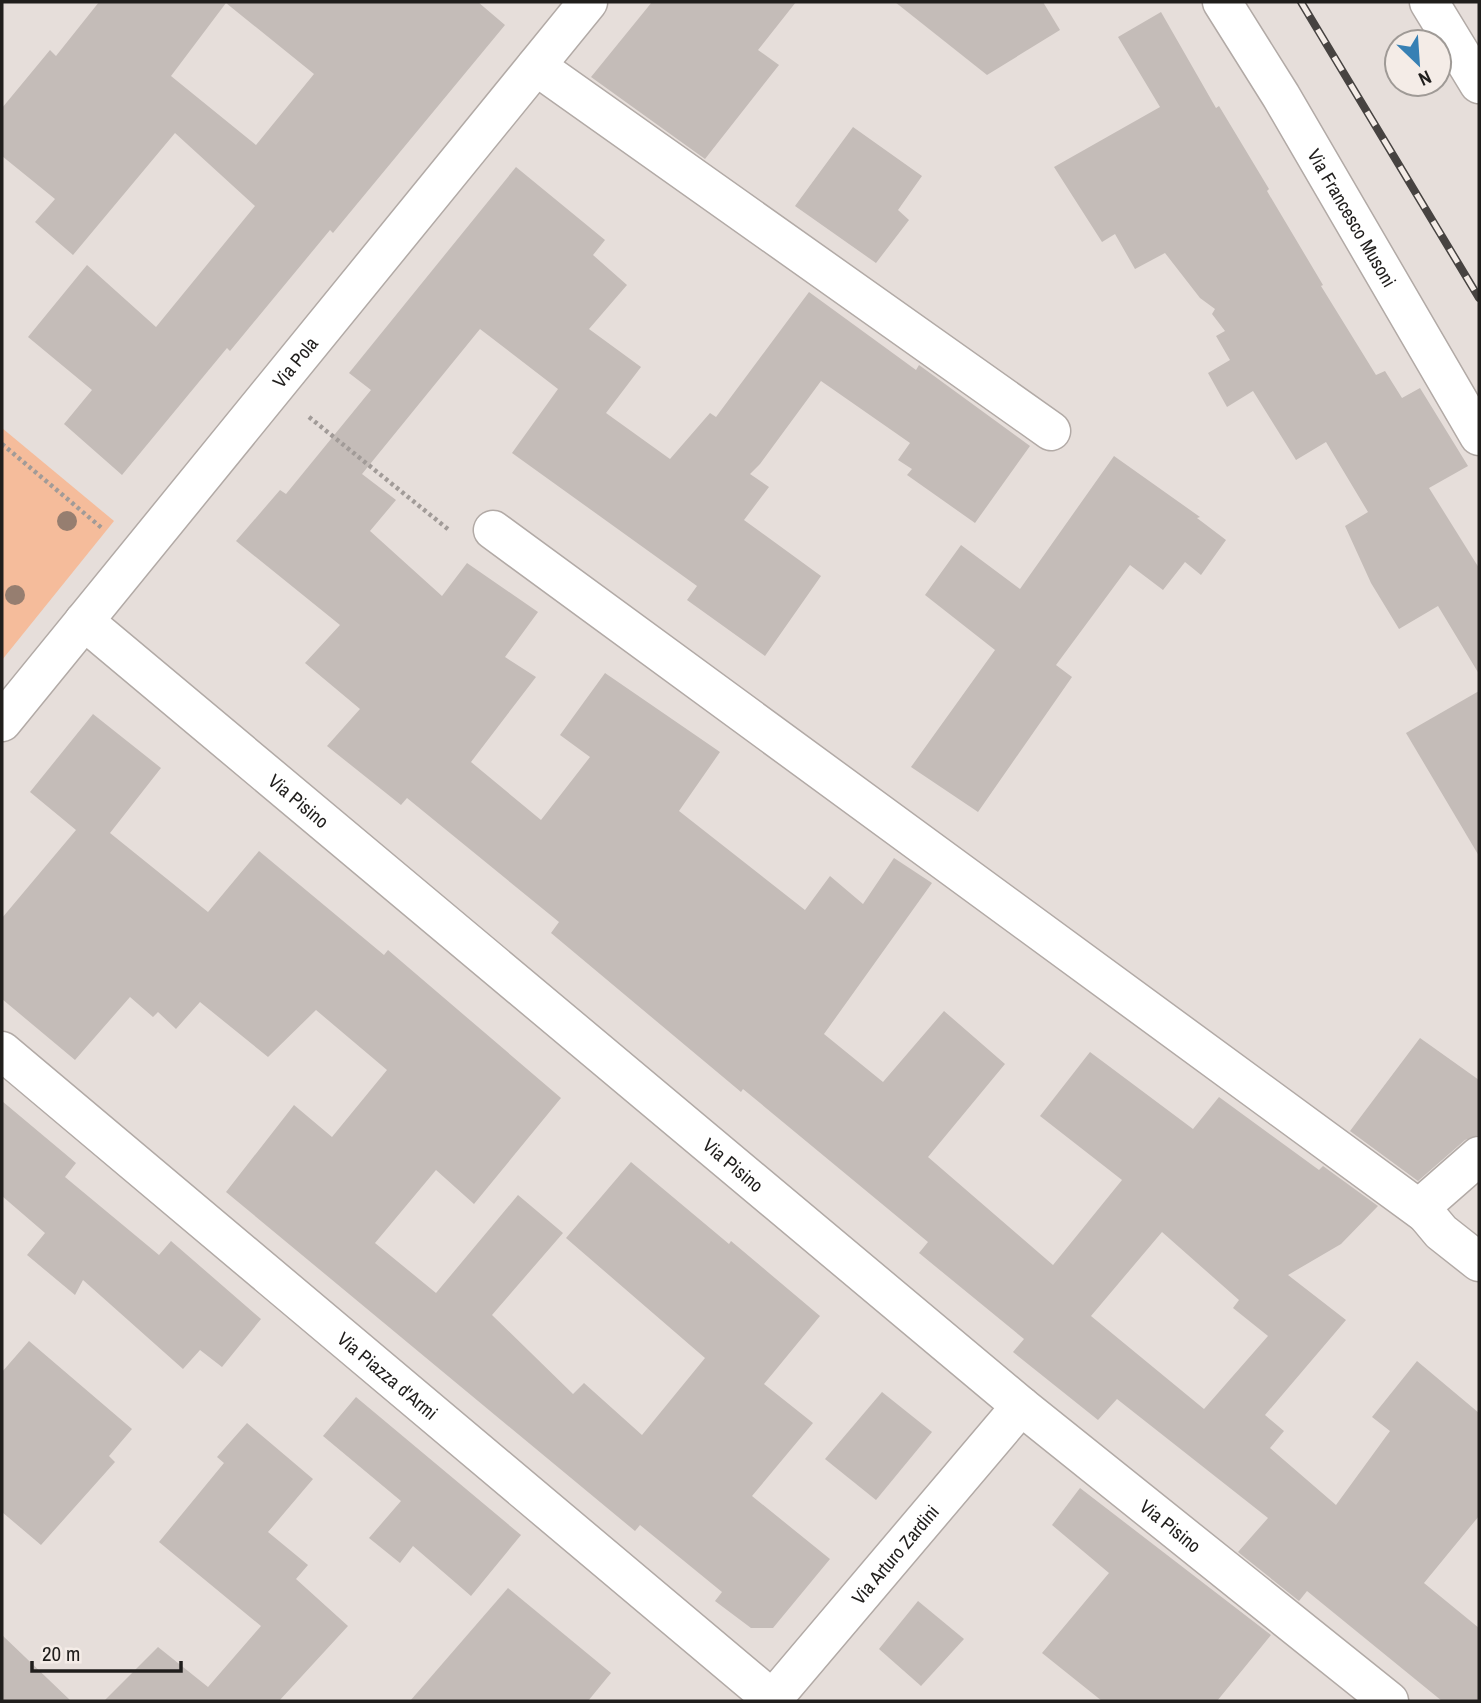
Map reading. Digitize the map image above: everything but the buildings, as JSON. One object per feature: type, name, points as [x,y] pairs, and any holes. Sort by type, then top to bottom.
[{"type":"street","name":"Via Pola","points":[[2,722],[588,2]]},
{"type":"street","name":"Via Francesco Musoni","points":[[1222,2],[1281,96],[1479,436]]},
{"type":"street","points":[[1429,2],[1474,60]]},
{"type":"street","points":[[536,66],[1051,431]]},
{"type":"street","points":[[493,530],[1426,1214],[1441,1232],[1479,1262]]},
{"type":"street","name":"Via Pisino","points":[[84,621],[1021,1406],[1389,1701]]},
{"type":"street","name":"Via Piazza d'Armi","points":[[2,1051],[771,1700]]},
{"type":"street","points":[[1426,1214],[1426,1207],[1432,1198],[1479,1156]]},
{"type":"street","name":"Via Arturo Zardini","points":[[771,1700],[1021,1406]]},
{"type":"path","points":[[272,388],[455,535],[493,530]]},
{"type":"path","points":[[2,444],[136,557]]},
{"type":"shaded area","points":[[2,428],[114,521],[2,660]]},
{"type":"railway","points":[[1301,2],[1479,298]]}]
